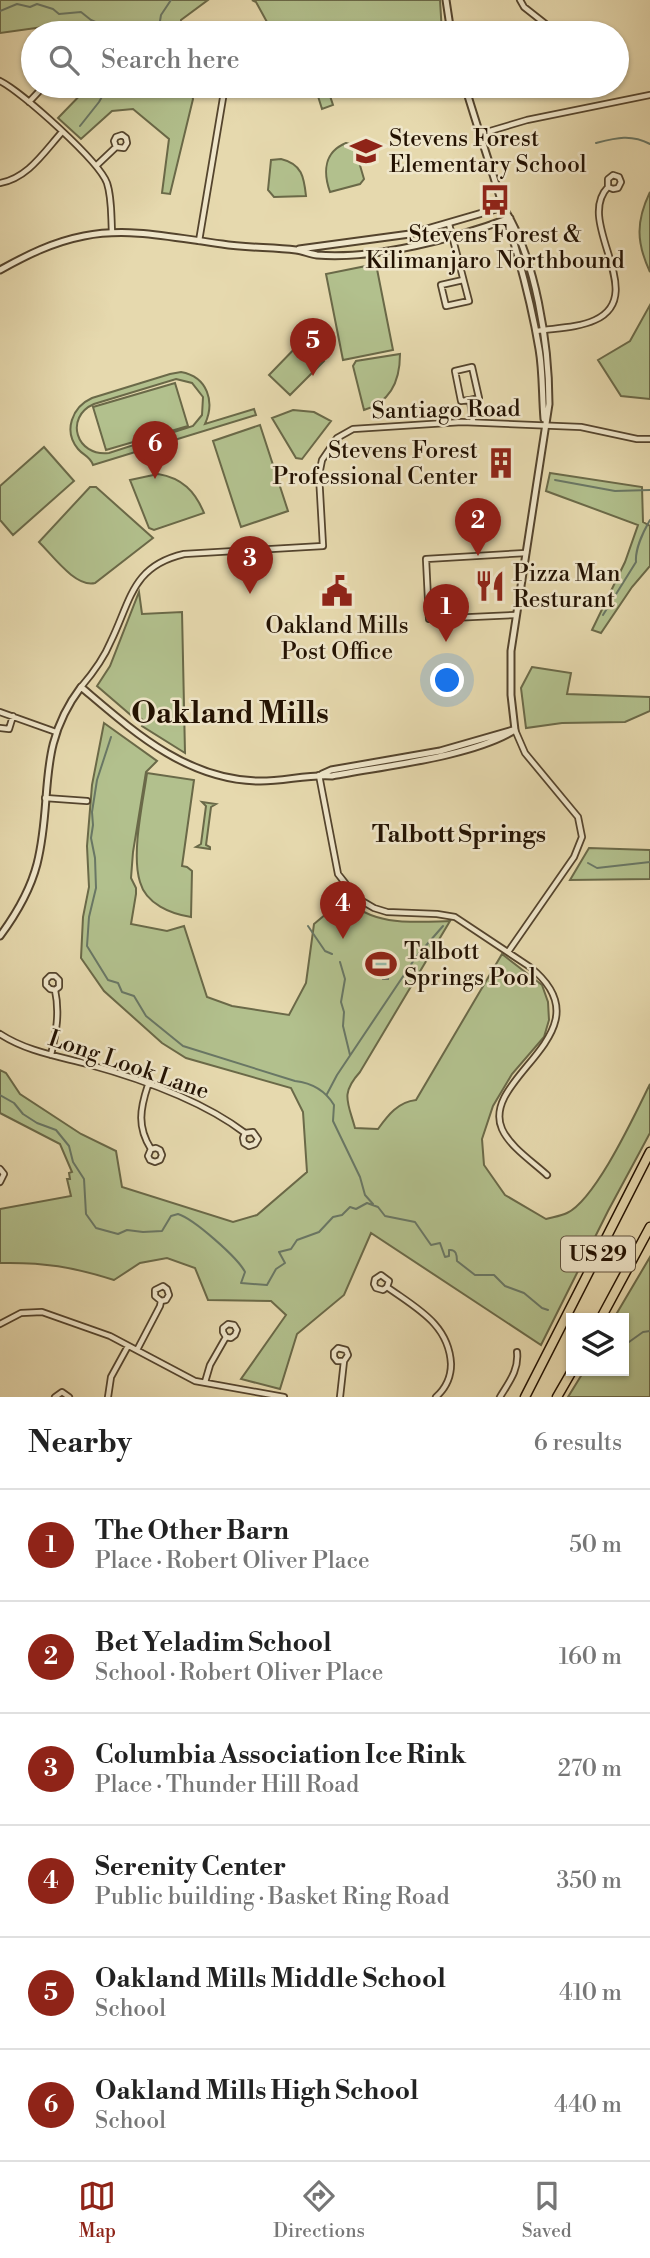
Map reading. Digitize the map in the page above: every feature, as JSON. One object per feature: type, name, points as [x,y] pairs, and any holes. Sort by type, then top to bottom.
[{"type":"highway","name":"US 29","points":[[525,1397],[650,1152]]},
{"type":"highway","name":"US 29","points":[[604,1313],[650,1227]]},
{"type":"highway","points":[[557,1397],[569,1376]]},
{"type":"street","points":[[446,0],[450,21]]},
{"type":"street","points":[[449,12],[452,0]]},
{"type":"street","points":[[520,0],[524,7],[542,21]]},
{"type":"street","points":[[0,81],[21,96]]},
{"type":"street","points":[[480,134],[527,120],[650,95]]},
{"type":"street","points":[[23,98],[97,165],[109,192],[112,232]]},
{"type":"street","points":[[29,102],[33,98]]},
{"type":"street","points":[[199,241],[223,98]]},
{"type":"street","points":[[469,98],[503,207],[530,275],[544,330],[549,392],[516,615],[511,665],[515,730],[525,753],[575,811],[581,825],[582,837],[574,857],[508,952]]},
{"type":"street","points":[[0,183],[26,172],[62,132]]},
{"type":"street","points":[[97,165],[116,147]]},
{"type":"street","points":[[536,331],[592,322],[607,314],[616,301],[619,290],[617,277],[600,218],[602,195],[608,187]]},
{"type":"street","points":[[296,250],[410,234],[503,207]]},
{"type":"street","points":[[0,270],[54,244],[112,232],[158,234],[246,247],[296,250],[317,255],[364,253],[411,246],[508,219]]},
{"type":"street","points":[[508,219],[536,331],[545,426]]},
{"type":"street","points":[[449,224],[469,301],[446,306],[441,285],[463,280]]},
{"type":"street","points":[[472,367],[479,398],[470,400],[461,401],[455,371],[472,367]]},
{"type":"street","points":[[470,400],[473,422]]},
{"type":"street","name":"Santiago Road","points":[[81,687],[106,653],[134,585],[146,572],[163,561],[184,554],[323,546],[320,467],[326,452],[337,438],[353,429],[473,422],[581,427],[637,439],[650,439]]},
{"type":"street","points":[[516,615],[429,619],[426,559],[527,554]]},
{"type":"street","points":[[0,936],[19,909],[34,876],[41,839],[50,753],[66,710],[81,687],[152,744],[195,768],[233,779],[286,780],[319,775],[331,770],[440,751],[515,730]]},
{"type":"street","points":[[0,712],[56,732]]},
{"type":"street","points":[[0,728],[9,729],[13,716]]},
{"type":"street","points":[[319,775],[338,874],[357,898],[387,912],[455,917],[508,952],[544,981],[556,1012],[554,1025],[548,1041],[516,1078],[504,1100],[499,1118],[507,1137],[547,1175]]},
{"type":"street","points":[[45,798],[87,801]]},
{"type":"street","points":[[51,1055],[58,1018],[55,990]]},
{"type":"street","name":"Long Look Lane","points":[[0,1034],[16,1043],[90,1065],[214,1111],[245,1133]]},
{"type":"street","points":[[148,1086],[140,1119],[151,1149]]},
{"type":"street","points":[[0,1169],[4,1177],[0,1182]]},
{"type":"street","points":[[387,1287],[427,1315],[439,1327],[446,1341],[451,1373],[446,1386],[436,1397]]},
{"type":"street","points":[[137,1350],[158,1313],[160,1301]]},
{"type":"street","points":[[0,1324],[21,1313],[42,1312],[89,1328],[180,1374],[205,1382],[284,1397]]},
{"type":"street","points":[[205,1382],[210,1365],[226,1337]]},
{"type":"street","points":[[108,1397],[111,1377],[128,1346]]},
{"type":"street","points":[[500,1397],[516,1371],[517,1352]]},
{"type":"street","points":[[340,1397],[344,1361]]},
{"type":"street","points":[[55,1397],[62,1392],[69,1397]]},
{"type":"shaded area","points":[[0,0],[208,0],[181,21],[21,21],[21,30],[0,33]]},
{"type":"shaded area","points":[[252,0],[440,0],[441,21],[266,21],[256,2]]},
{"type":"shaded area","points":[[77,98],[193,99],[170,194],[162,193],[169,139],[133,109],[112,111],[81,139],[58,118]]},
{"type":"shaded area","points":[[319,98],[331,98],[333,105],[322,109]]},
{"type":"shaded area","points":[[346,143],[354,145],[364,179],[360,184],[330,192],[326,177],[327,163],[333,152]]},
{"type":"shaded area","points":[[281,159],[293,164],[301,172],[306,196],[274,197],[268,190],[271,160]]},
{"type":"shaded area","points":[[650,192],[650,272],[640,241],[640,222]]},
{"type":"shaded area","points":[[376,264],[393,350],[343,360],[326,274]]},
{"type":"shaded area","points":[[650,305],[650,399],[621,396],[598,360],[630,341]]},
{"type":"shaded area","points":[[303,340],[324,361],[290,395],[269,375]]},
{"type":"shaded area","points":[[400,354],[398,373],[392,389],[381,402],[364,410],[353,366],[356,361]]},
{"type":"shaded area","points":[[181,372],[190,375],[203,385],[209,399],[205,424],[254,409],[256,415],[93,465],[78,449],[71,435],[72,420],[79,407],[92,398]],"holes":[[[176,379],[192,383],[203,397],[202,415],[193,426],[109,453],[98,453],[82,443],[78,435],[79,418],[94,404]]]},
{"type":"shaded area","points":[[175,383],[188,426],[106,450],[93,407]]},
{"type":"shaded area","points":[[293,410],[314,412],[331,421],[302,459],[296,458],[272,418]]},
{"type":"shaded area","points":[[260,425],[288,511],[241,527],[213,441]]},
{"type":"shaded area","points":[[44,447],[74,481],[13,535],[0,520],[0,486]]},
{"type":"shaded area","points":[[550,473],[642,487],[643,522],[650,526],[650,566],[632,587],[601,633],[592,630],[625,562],[638,525],[546,491]]},
{"type":"shaded area","points":[[158,474],[181,482],[187,487],[204,513],[154,530],[149,528],[130,480]]},
{"type":"shaded area","points":[[90,487],[96,487],[153,538],[95,583],[80,581],[73,576],[39,542]]},
{"type":"shaded area","points":[[139,592],[142,614],[182,612],[185,753],[142,726],[144,721],[133,717],[97,686],[110,666]]},
{"type":"shaded area","points":[[532,667],[571,673],[567,694],[650,697],[650,711],[625,722],[562,723],[526,728],[521,688]]},
{"type":"shaded area","points":[[104,723],[157,761],[146,772],[133,852],[131,878],[136,894],[131,924],[167,931],[184,926],[207,997],[232,1006],[289,1015],[306,983],[314,924],[345,898],[368,914],[394,921],[450,921],[350,1086],[347,1098],[355,1128],[378,1129],[399,1106],[416,1100],[502,954],[542,985],[548,1002],[549,1020],[544,1037],[512,1074],[493,1106],[482,1139],[484,1165],[505,1195],[546,1219],[567,1213],[578,1205],[614,1154],[650,1084],[650,1133],[541,1345],[371,1233],[344,1295],[297,1334],[280,1389],[241,1379],[286,1315],[271,1301],[208,1300],[195,1268],[167,1258],[140,1263],[114,1280],[58,1266],[0,1263],[0,1209],[71,1196],[67,1179],[70,1179],[69,1173],[72,1172],[60,1144],[0,1113],[0,1070],[6,1073],[20,1094],[81,1134],[116,1151],[122,1187],[233,1222],[257,1215],[307,1172],[303,1112],[291,1088],[186,1058],[162,1043],[104,991],[81,958],[83,917],[89,887],[87,846],[92,785]]},
{"type":"shaded area","points":[[147,773],[194,780],[182,866],[192,871],[191,917],[160,907],[143,890],[140,882],[137,843]]},
{"type":"shaded area","points":[[202,802],[216,804],[211,807],[206,845],[210,849],[196,847],[201,844],[206,806]]},
{"type":"shaded area","points":[[589,848],[650,850],[650,879],[570,880]]},
{"type":"shaded area","name":"Talbott Springs Pool","points":[[373,956],[391,958],[388,979],[383,979],[383,971],[371,970]]},
{"type":"shaded area","points":[[650,1257],[650,1397],[568,1397],[581,1376],[629,1376],[629,1313],[617,1313]]},
{"type":"waterway","points":[[160,21],[171,0]]},
{"type":"waterway","points":[[0,11],[17,4],[30,7],[37,4],[59,14],[81,12],[93,21]]},
{"type":"waterway","points":[[80,126],[101,98]]},
{"type":"waterway","points":[[596,143],[630,138],[650,144]]},
{"type":"waterway","points":[[555,480],[615,491],[650,490]]},
{"type":"waterway","points":[[603,615],[636,562],[640,541],[650,520]]},
{"type":"waterway","points":[[111,737],[97,780],[92,812],[91,838],[96,888],[89,917],[87,946],[108,980],[118,983],[122,992],[134,996],[146,1016],[183,1046],[307,1083],[326,1095],[334,1105],[333,1121],[360,1177],[365,1195],[373,1204]]},
{"type":"waterway","points":[[588,863],[597,868],[650,862]]},
{"type":"waterway","points":[[308,926],[325,951],[332,954]]},
{"type":"waterway","points":[[327,1094],[416,957],[443,926]]},
{"type":"waterway","points":[[340,962],[345,979],[341,1002],[344,1012],[343,1026],[350,1055]]},
{"type":"waterway","points":[[0,1095],[37,1123],[56,1130],[69,1146],[73,1162],[84,1179],[86,1214],[96,1228],[118,1234],[127,1230],[162,1231],[171,1216],[178,1214],[204,1231],[234,1258],[245,1272],[241,1283],[267,1285],[276,1269],[285,1263],[279,1252],[291,1249],[297,1240],[319,1232],[333,1217],[342,1215],[350,1207],[356,1209],[367,1203],[378,1207],[385,1216],[415,1222],[431,1245],[440,1243],[445,1257],[449,1256],[449,1250],[453,1250],[457,1261],[475,1275],[494,1275],[505,1286],[524,1293],[548,1310]]},
{"type":"waterway","points":[[629,1342],[643,1332],[650,1331]]},
{"type":"place","name":"Stevens Forest Elementary School","points":[[366,151]]},
{"type":"place","name":"Stevens Forest & Kilimanjaro Northbound","points":[[495,200]]},
{"type":"place","name":"Oakland Mills Middle School","points":[[313,376]]},
{"type":"place","name":"Stevens Forest Professional Center","points":[[501,463]]},
{"type":"place","name":"Oakland Mills High School","points":[[155,479]]},
{"type":"place","name":"Bet Yeladim School","points":[[478,556]]},
{"type":"place","name":"Pizza Man Resturant","points":[[490,586]]},
{"type":"place","name":"Oakland Mills Post Office","points":[[337,591]]},
{"type":"place","name":"Columbia Association Ice Rink","points":[[250,594]]},
{"type":"place","name":"The Other Barn","points":[[446,642]]},
{"type":"place","name":"Serenity Center","points":[[343,939]]},
{"type":"place","name":"Talbott Springs Pool","points":[[381,964]]},
{"type":"district","name":"Oakland Mills","points":[[230,713]]},
{"type":"district","name":"Talbott Springs","points":[[459,834]]}]
